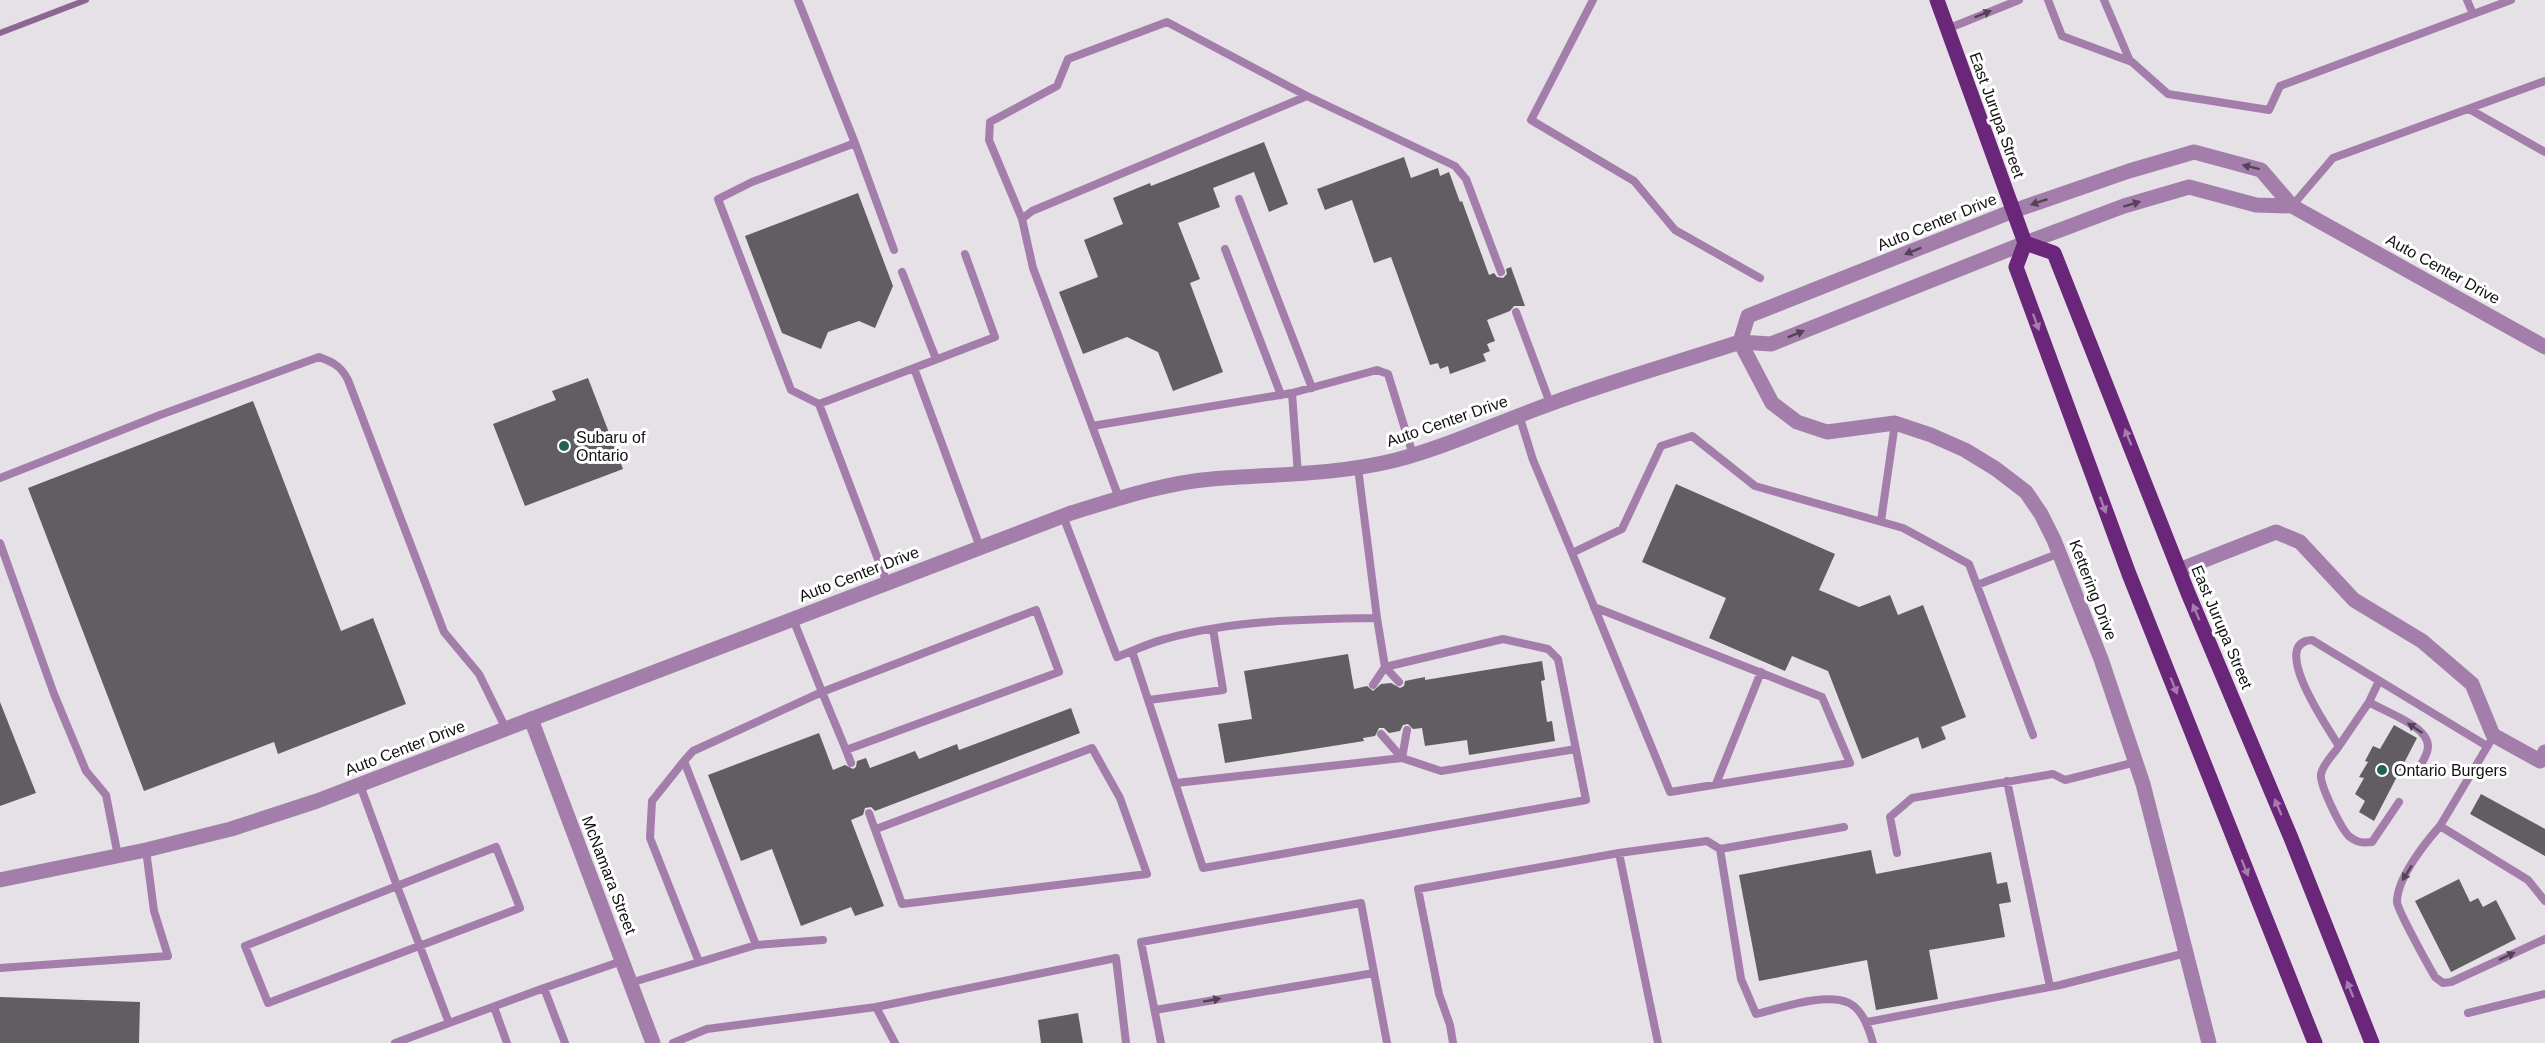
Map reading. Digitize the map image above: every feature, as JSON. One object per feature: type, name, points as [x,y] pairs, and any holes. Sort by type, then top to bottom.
[{"type":"main road","name":"East Jurupa Street","points":[[1936,0],[2025,243],[2054,253],[2179,570],[2291,838],[2372,1043]]},
{"type":"main road","points":[[2025,243],[2016,267],[2129,574],[2315,1043]]},
{"type":"street","name":"Auto Center Drive","points":[[1740,342],[1748,316],[2013,211],[2129,171],[2194,152],[2261,170],[2292,207],[2545,347]]},
{"type":"street","name":"Auto Center Drive","points":[[0,880],[146,850],[231,829],[360,785],[980,547],[1119,498],[1210,479],[1298,475],[1358,468],[1413,455],[1550,403],[1740,342],[1771,344],[2124,206],[2189,188],[2256,205],[2292,207]]},
{"type":"street","name":"Kettering Drive","points":[[1740,342],[1772,403],[1797,422],[1827,432],[1895,423],[1965,450],[2026,492],[2041,514],[2060,554],[2101,659],[2136,762],[2209,1043]]},
{"type":"street","points":[[2179,570],[2276,532],[2300,542],[2354,600],[2422,641],[2472,684],[2490,741],[2543,760]]},
{"type":"street","name":"McNamara Street","points":[[531,719],[653,1043]]},
{"type":"lane","points":[[798,0],[855,143],[894,250]]},
{"type":"lane","points":[[1593,0],[1531,120],[1634,181],[1675,230],[1760,278]]},
{"type":"lane","points":[[1947,29],[2019,0]]},
{"type":"lane","points":[[2048,0],[2062,36],[2130,61],[2168,94],[2269,110],[2280,86],[2511,0]]},
{"type":"lane","points":[[2104,0],[2130,61]]},
{"type":"lane","points":[[2468,0],[2473,14]]},
{"type":"lane","points":[[1119,498],[1034,268],[1022,219],[989,140],[990,122],[1057,86],[1068,59],[1167,22],[1307,96],[1455,166],[1466,179],[1501,272]]},
{"type":"lane","points":[[2292,207],[2333,158],[2545,81]]},
{"type":"lane","points":[[1022,219],[1032,211],[1307,96]]},
{"type":"lane","points":[[2469,109],[2545,152]]},
{"type":"lane","points":[[855,143],[752,182],[718,199],[791,390],[819,404],[887,583]]},
{"type":"lane","points":[[1239,198],[1312,388]]},
{"type":"lane","points":[[1225,249],[1281,395]]},
{"type":"lane","points":[[819,404],[994,337],[964,254]]},
{"type":"lane","points":[[902,272],[936,359]]},
{"type":"lane","points":[[1516,312],[1550,403]]},
{"type":"lane","points":[[0,478],[309,360],[319,357],[331,361],[342,368],[348,380],[444,632],[479,674],[506,729]]},
{"type":"lane","points":[[914,368],[980,547]]},
{"type":"lane","points":[[1092,426],[1292,393],[1377,370],[1388,374],[1413,455]]},
{"type":"lane","points":[[1292,393],[1298,475]]},
{"type":"lane","points":[[1520,416],[1533,460],[1670,792],[1850,763],[1821,697],[1594,607]]},
{"type":"lane","points":[[1881,521],[1895,423]]},
{"type":"lane","points":[[1572,553],[1622,529],[1661,446],[1692,436],[1755,486],[1904,528],[1969,564],[2033,735]]},
{"type":"lane","points":[[1358,468],[1385,667],[1399,682]]},
{"type":"lane","points":[[1063,516],[1117,657],[1164,639],[1213,628],[1319,619],[1377,618]]},
{"type":"lane","points":[[0,543],[54,694],[86,771],[106,795],[118,856]]},
{"type":"lane","points":[[1977,585],[2060,554]]},
{"type":"lane","points":[[699,962],[650,838],[652,801],[693,751],[822,692],[1036,610],[1059,672],[846,750]]},
{"type":"lane","points":[[793,619],[851,763]]},
{"type":"lane","points":[[1149,700],[1223,690],[1213,628]]},
{"type":"lane","points":[[1132,651],[1203,868],[1586,800],[1558,659],[1548,649],[1503,639],[1385,667],[1373,685]]},
{"type":"lane","points":[[2339,746],[2298,673],[2295,654],[2299,645],[2306,640],[2312,640],[2379,681],[2490,741],[2440,826],[2428,840],[2401,882],[2397,903],[2435,977],[2443,983],[2451,982],[2545,939]]},
{"type":"lane","points":[[1716,784],[1761,672]]},
{"type":"lane","points":[[2379,681],[2369,702],[2323,768],[2320,777],[2323,788],[2347,834],[2361,843],[2372,842],[2382,831],[2399,802]]},
{"type":"lane","points":[[2369,702],[2417,728],[2425,736],[2428,747],[2416,772]]},
{"type":"lane","points":[[1402,758],[1407,730]]},
{"type":"lane","points":[[1381,734],[1402,758]]},
{"type":"lane","points":[[869,813],[902,904],[1147,874],[1120,798],[1092,748],[876,829]]},
{"type":"lane","points":[[1176,783],[1402,758],[1441,771],[1576,749]]},
{"type":"lane","points":[[684,761],[756,945]]},
{"type":"lane","points":[[1896,854],[1890,817],[1912,798],[2053,774],[2065,780],[2136,762]]},
{"type":"lane","points":[[2007,781],[2050,987]]},
{"type":"lane","points":[[360,785],[449,1023]]},
{"type":"lane","points":[[2440,826],[2528,880],[2545,901]]},
{"type":"lane","points":[[1453,1043],[1438,994],[1418,890],[1619,853],[1707,841],[1720,849],[1844,828]]},
{"type":"lane","points":[[496,847],[520,908],[268,1003],[245,946],[397,886],[496,847]]},
{"type":"lane","points":[[1720,849],[1741,979],[1756,1014],[1831,998],[1851,1004],[1867,1022],[1873,1043]]},
{"type":"lane","points":[[0,968],[168,956],[154,911],[146,850]]},
{"type":"lane","points":[[1619,853],[1658,1043]]},
{"type":"lane","points":[[1161,1043],[1141,942],[1361,903],[1387,1043]]},
{"type":"lane","points":[[630,983],[756,945],[823,940]]},
{"type":"lane","points":[[1867,1022],[2050,987],[2186,953]]},
{"type":"lane","points":[[673,1043],[707,1029],[876,1007],[1116,958],[1126,1043]]},
{"type":"lane","points":[[395,1043],[622,961]]},
{"type":"lane","points":[[1155,1010],[1374,973]]},
{"type":"lane","points":[[544,988],[565,1043]]},
{"type":"lane","points":[[2469,1013],[2545,994]]},
{"type":"lane","points":[[494,1007],[507,1043]]},
{"type":"lane","points":[[876,1007],[895,1043]]},
{"type":"building","points":[[1264,142],[1288,204],[1269,212],[1254,172],[1213,188],[1220,207],[1178,223],[1200,279],[1190,283],[1223,372],[1173,391],[1158,352],[1127,337],[1083,354],[1059,292],[1098,277],[1084,240],[1123,224],[1113,198],[1150,183],[1151,186]]},
{"type":"building","points":[[1404,157],[1411,178],[1438,168],[1440,176],[1449,172],[1489,275],[1494,273],[1497,277],[1503,278],[1507,274],[1506,269],[1511,267],[1525,306],[1514,306],[1510,311],[1487,320],[1495,341],[1487,344],[1490,351],[1483,354],[1486,361],[1450,374],[1448,366],[1440,369],[1438,363],[1430,365],[1391,257],[1374,263],[1352,200],[1325,210],[1317,189]]},
{"type":"building","points":[[858,193],[893,286],[875,328],[859,321],[828,332],[821,349],[782,333],[745,236]]},
{"type":"building","points":[[588,378],[623,469],[525,506],[493,424],[556,400],[552,391]]},
{"type":"building","points":[[253,401],[341,631],[373,618],[406,704],[278,754],[274,742],[144,791],[28,488]]},
{"type":"building","points":[[1676,484],[1835,554],[1819,590],[1859,607],[1890,595],[1898,615],[1923,605],[1966,717],[1941,727],[1946,739],[1922,749],[1918,737],[1862,759],[1828,671],[1792,656],[1785,671],[1709,638],[1726,598],[1642,562]]},
{"type":"building","points":[[1348,654],[1354,689],[1367,686],[1373,691],[1381,684],[1391,683],[1400,688],[1404,686],[1405,681],[1425,677],[1425,680],[1542,661],[1545,680],[1541,681],[1547,722],[1552,721],[1555,741],[1469,755],[1467,740],[1425,746],[1422,728],[1413,729],[1408,724],[1403,725],[1400,731],[1389,733],[1384,728],[1379,728],[1375,736],[1363,738],[1364,741],[1225,763],[1218,724],[1252,719],[1244,671]]},
{"type":"building","points":[[0,702],[36,793],[0,806]]},
{"type":"building","points":[[1071,708],[1080,733],[875,811],[871,807],[865,808],[863,815],[851,820],[884,906],[855,916],[851,907],[801,926],[772,849],[741,861],[708,775],[819,733],[833,770],[845,765],[853,769],[857,761],[866,758],[870,768],[915,751],[919,759],[957,744],[959,750]]},
{"type":"building","name":"Ontario Burgers","points":[[2394,725],[2417,738],[2374,821],[2359,812],[2365,801],[2355,794],[2364,778],[2359,777],[2368,762],[2365,761],[2373,746],[2380,749]]},
{"type":"building","points":[[2481,794],[2545,829],[2545,856],[2470,814]]},
{"type":"building","points":[[1871,850],[1876,874],[1991,852],[1997,884],[2007,882],[2011,902],[1999,904],[2005,937],[1929,950],[1938,999],[1876,1010],[1867,960],[1759,981],[1739,875]]},
{"type":"building","points":[[2459,879],[2470,902],[2478,898],[2483,907],[2496,900],[2516,939],[2451,972],[2415,901]]},
{"type":"building","points":[[0,997],[140,1002],[139,1043],[0,1043]]},
{"type":"building","points":[[1078,1013],[1083,1043],[1041,1043],[1038,1020]]},
{"type":"waterway","points":[[0,33],[86,0]]},
{"type":"place","name":"Subaru of Ontario","points":[[564,446]]},
{"type":"place","name":"Ontario Burgers","points":[[2382,770]]}]
